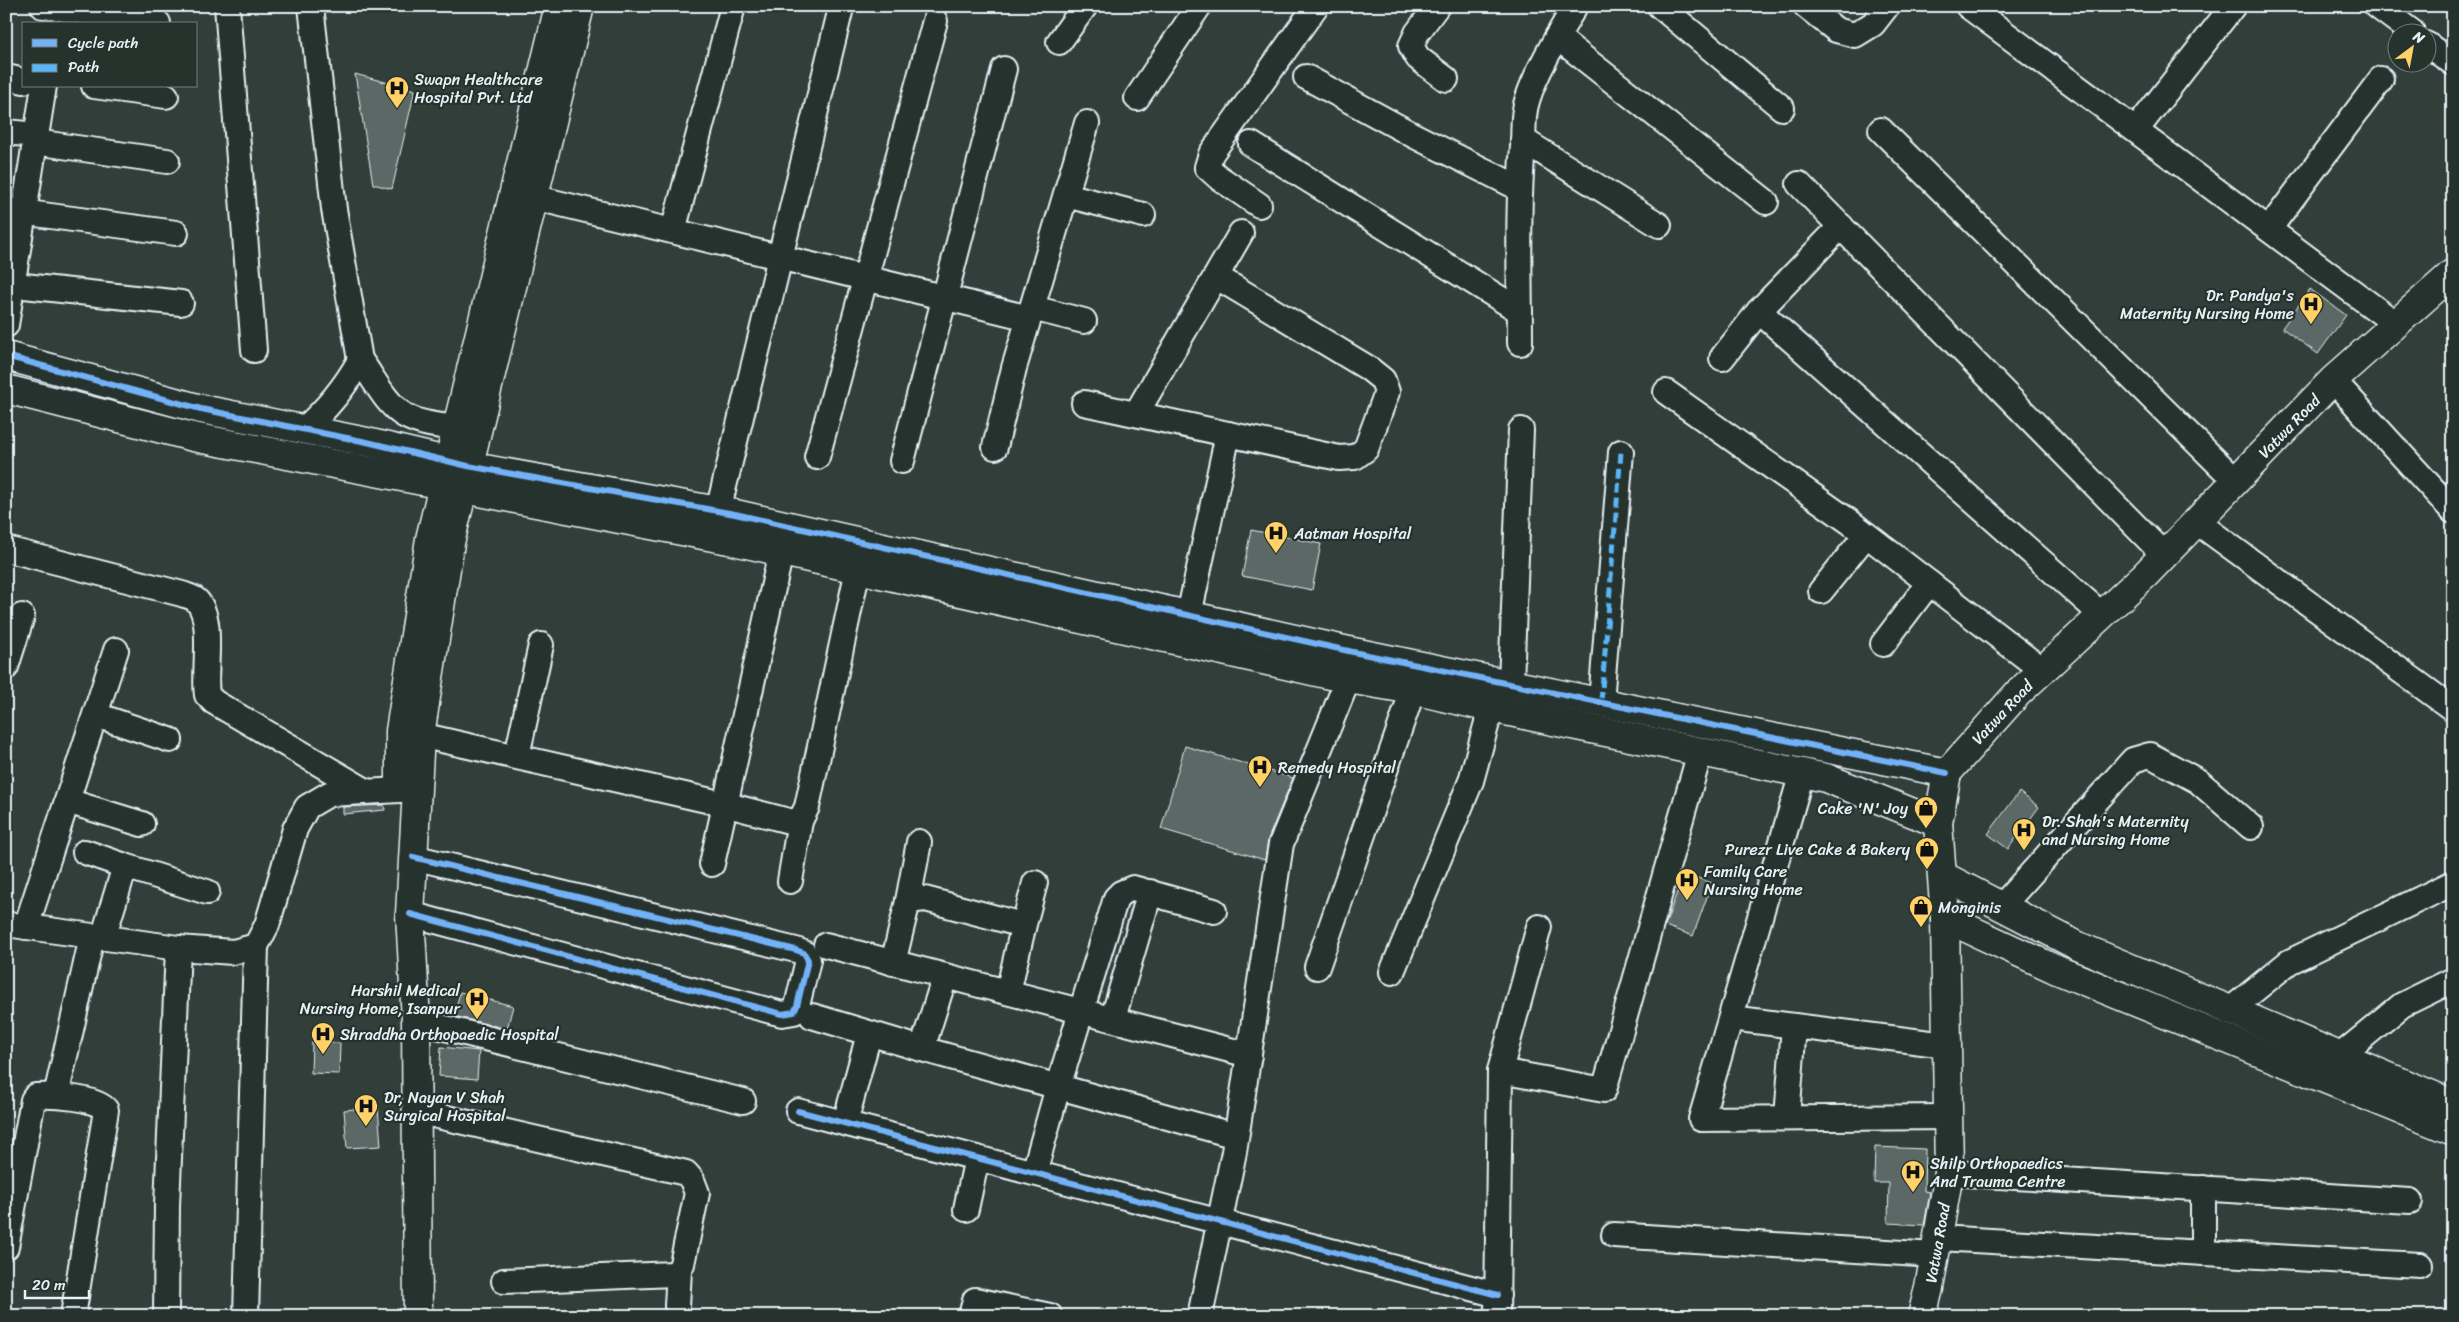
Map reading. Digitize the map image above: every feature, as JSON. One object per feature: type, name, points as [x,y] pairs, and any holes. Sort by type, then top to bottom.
[{"type":"street","points":[[227,6],[254,350]]},
{"type":"street","points":[[310,6],[334,209],[360,360],[404,415],[420,421],[457,428]]},
{"type":"street","points":[[418,1316],[416,1021],[410,914],[413,857],[408,789],[400,732],[430,539],[456,476],[523,194],[559,6]]},
{"type":"street","points":[[407,1316],[407,1179],[399,914],[408,789],[420,735],[450,543],[456,476],[457,428],[523,194],[580,6]]},
{"type":"street","points":[[673,231],[733,6]]},
{"type":"street","points":[[1060,42],[1085,6]]},
{"type":"street","points":[[1137,98],[1199,6]]},
{"type":"street","points":[[1259,205],[1212,172],[1208,167],[1211,154],[1316,6]]},
{"type":"street","points":[[1437,6],[1417,33],[1411,46],[1418,58],[1446,79]]},
{"type":"street","points":[[1520,343],[1519,188],[1523,140],[1522,122],[1527,99],[1557,37],[1575,6]]},
{"type":"street","points":[[1660,6],[1782,108]]},
{"type":"street","points":[[1806,6],[1836,30],[1854,35],[1873,24],[1887,6]]},
{"type":"street","points":[[1968,6],[2396,324]]},
{"type":"street","points":[[2136,130],[2233,6]]},
{"type":"street","points":[[2377,6],[2399,22]]},
{"type":"street","points":[[718,511],[841,8]]},
{"type":"street","points":[[49,13],[147,22]]},
{"type":"street","points":[[817,457],[935,21]]},
{"type":"street","points":[[1557,37],[1766,202]]},
{"type":"street","points":[[2436,51],[2453,63]]},
{"type":"street","points":[[902,461],[1004,68]]},
{"type":"street","points":[[6,77],[22,81]]},
{"type":"street","points":[[1306,77],[1413,135],[1519,188]]},
{"type":"street","points":[[2269,229],[2381,79]]},
{"type":"street","points":[[6,325],[15,212],[36,139],[44,88]]},
{"type":"street","points":[[108,88],[166,96]]},
{"type":"street","points":[[995,447],[1030,313],[1087,123]]},
{"type":"street","points":[[1881,130],[2236,481]]},
{"type":"street","points":[[6,132],[36,139],[167,161]]},
{"type":"street","points":[[1523,140],[1659,225]]},
{"type":"street","points":[[1251,144],[1520,311]]},
{"type":"street","points":[[1799,184],[2164,555]]},
{"type":"street","points":[[523,194],[944,297],[1084,321]]},
{"type":"street","points":[[1066,195],[1143,215]]},
{"type":"street","points":[[15,212],[176,233]]},
{"type":"street","points":[[1722,358],[1759,311],[1841,226]]},
{"type":"street","points":[[1136,414],[1218,277],[1241,233]]},
{"type":"street","name":"Vatwa Road","points":[[1922,1316],[1937,1246],[1949,1173],[1945,918],[1938,823],[1947,773],[2018,692],[2164,555],[2334,380],[2453,273]]},
{"type":"street","points":[[1084,403],[1339,458],[1355,457],[1366,449],[1387,392],[1383,380],[1368,368],[1218,277]]},
{"type":"street","points":[[9,284],[181,304]]},
{"type":"street","points":[[1759,311],[2102,614]]},
{"type":"street","points":[[6,356],[202,409],[304,429],[456,476],[780,552],[1348,679],[1413,690],[1826,778],[1938,823]]},
{"type":"street","points":[[304,429],[337,396],[360,360]]},
{"type":"street","points":[[2334,380],[2453,512]]},
{"type":"street","points":[[6,389],[193,437],[456,476],[718,511],[1353,652],[1947,773]]},
{"type":"street","points":[[1666,392],[1866,535],[2042,670]]},
{"type":"street","points":[[1511,683],[1521,430]]},
{"type":"street","points":[[1189,615],[1228,434]]},
{"type":"street","points":[[1601,702],[1621,452]]},
{"type":"street","points":[[2197,522],[2453,709]]},
{"type":"street","points":[[1821,591],[1866,535]]},
{"type":"street","points":[[6,549],[182,594],[196,600],[203,610],[206,622],[207,696],[214,702],[366,791]]},
{"type":"street","points":[[712,864],[780,552]]},
{"type":"street","points":[[790,881],[800,821],[807,807],[858,569]]},
{"type":"street","points":[[1883,644],[1929,583]]},
{"type":"street","points":[[6,667],[22,616]]},
{"type":"street","points":[[517,756],[541,645]]},
{"type":"street","points":[[116,650],[67,801],[16,926],[178,948],[233,952],[256,946]]},
{"type":"street","points":[[1200,1316],[1236,1136],[1281,844],[1348,679],[1353,652]]},
{"type":"street","points":[[1316,967],[1413,690]]},
{"type":"street","points":[[1392,972],[1471,781],[1491,708]]},
{"type":"street","points":[[96,715],[170,740]]},
{"type":"street","points":[[420,735],[724,804],[789,821],[800,821]]},
{"type":"street","points":[[1500,1071],[1604,1090],[1700,752]]},
{"type":"street","points":[[2002,906],[2134,760],[2150,755],[2198,782],[2251,827]]},
{"type":"street","points":[[1802,773],[1701,1119],[1947,1117]]},
{"type":"street","points":[[246,1316],[256,946],[267,925],[295,829],[307,807],[328,794],[408,789]]},
{"type":"street","points":[[67,801],[142,824]]},
{"type":"street","points":[[893,963],[904,908],[908,901],[919,842]]},
{"type":"street","points":[[85,852],[207,892]]},
{"type":"street","points":[[410,914],[782,1014],[794,1012],[797,1006],[808,960],[804,953],[796,950],[413,857]]},
{"type":"street","points":[[54,1094],[58,1086],[98,938],[125,866]]},
{"type":"street","points":[[1943,876],[2078,946],[2453,1104]]},
{"type":"street","points":[[1008,992],[1035,883]]},
{"type":"street","points":[[2230,1010],[2289,962],[2453,884]]},
{"type":"street","points":[[1034,1173],[1058,1087],[1116,898],[1121,893],[1133,888],[1214,911]]},
{"type":"street","points":[[1113,1018],[1150,892]]},
{"type":"street","points":[[908,901],[925,899],[1019,924],[1023,928]]},
{"type":"street","points":[[1945,918],[2057,970],[2453,1131]]},
{"type":"street","points":[[798,1111],[1220,1220],[1498,1305],[1500,1071],[1540,927]]},
{"type":"street","points":[[826,946],[1113,1018],[1249,1055]]},
{"type":"street","points":[[166,1316],[167,1206],[178,948]]},
{"type":"street","points":[[922,1049],[945,976]]},
{"type":"street","points":[[2340,1056],[2402,1005],[2453,980]]},
{"type":"street","points":[[812,1016],[922,1049],[1236,1136]]},
{"type":"street","points":[[1730,1018],[1946,1045]]},
{"type":"street","points":[[416,1021],[743,1101]]},
{"type":"street","points":[[1787,1118],[1794,1026]]},
{"type":"street","points":[[845,1123],[869,1034]]},
{"type":"street","points":[[6,1247],[31,1106],[36,1096],[54,1094],[100,1104],[106,1110],[73,1316]]},
{"type":"street","points":[[416,1111],[686,1173],[692,1180],[697,1193],[679,1270],[677,1306]]},
{"type":"street","points":[[966,1208],[977,1158]]},
{"type":"street","points":[[1949,1173],[2410,1201]]},
{"type":"street","points":[[2203,1188],[2203,1253]]},
{"type":"street","points":[[1614,1235],[2203,1253],[2420,1265]]},
{"type":"street","points":[[504,1281],[669,1274],[679,1270]]},
{"type":"street","points":[[971,1316],[975,1300],[1050,1316]]},
{"type":"building","points":[[355,74],[415,90],[392,189],[373,184]]},
{"type":"building","points":[[2310,289],[2346,315],[2318,354],[2282,328]]},
{"type":"building","points":[[1251,530],[1321,544],[1312,590],[1242,576]]},
{"type":"building","points":[[1185,746],[1293,778],[1268,839],[1265,860],[1161,829]]},
{"type":"building","points":[[2019,792],[2039,807],[2008,849],[1988,834]]},
{"type":"building","points":[[384,805],[385,810],[343,814],[343,807]]},
{"type":"building","points":[[1684,873],[1712,883],[1693,936],[1665,926]]},
{"type":"building","points":[[460,992],[513,1006],[507,1029],[454,1016]]},
{"type":"building","points":[[312,1042],[340,1043],[339,1074],[311,1073]]},
{"type":"building","points":[[441,1047],[479,1051],[477,1079],[439,1076]]},
{"type":"building","points":[[378,1107],[381,1146],[347,1148],[344,1110]]},
{"type":"building","points":[[1875,1147],[1925,1149],[1924,1191],[1930,1192],[1924,1225],[1888,1223],[1889,1183],[1874,1183]]},
{"type":"marked path","points":[[1601,702],[1621,452]]},
{"type":"cycle path","points":[[6,356],[201,409],[367,442],[468,466],[735,514],[1353,652],[1947,773]]},
{"type":"cycle path","points":[[410,914],[782,1014],[794,1012],[797,1006],[808,960],[804,953],[796,950],[413,857]]},
{"type":"cycle path","points":[[798,1111],[1498,1295]]},
{"type":"place","name":"Swapn Healthcare Hospital Pvt. Ltd","points":[[397,109]]},
{"type":"place","name":"Dr. Pandya's Maternity Nursing Home","points":[[2311,325]]},
{"type":"place","name":"Aatman Hospital","points":[[1276,554]]},
{"type":"place","name":"Remedy Hospital","points":[[1260,788]]},
{"type":"place","name":"Cake 'N' Joy","points":[[1926,829]]},
{"type":"place","name":"Dr. Shah's Maternity and Nursing Home","points":[[2024,851]]},
{"type":"place","name":"Purezr Live Cake & Bakery","points":[[1927,870]]},
{"type":"place","name":"Family Care Nursing Home","points":[[1687,901]]},
{"type":"place","name":"Monginis","points":[[1921,928]]},
{"type":"place","name":"Harshil Medical Nursing Home, Isanpur","points":[[477,1020]]},
{"type":"place","name":"Shraddha Orthopaedic Hospital","points":[[323,1055]]},
{"type":"place","name":"Dr, Nayan V Shah Surgical Hospital","points":[[366,1127]]},
{"type":"place","name":"Shilp Orthopaedics And Trauma Centre","points":[[1913,1193]]}]
